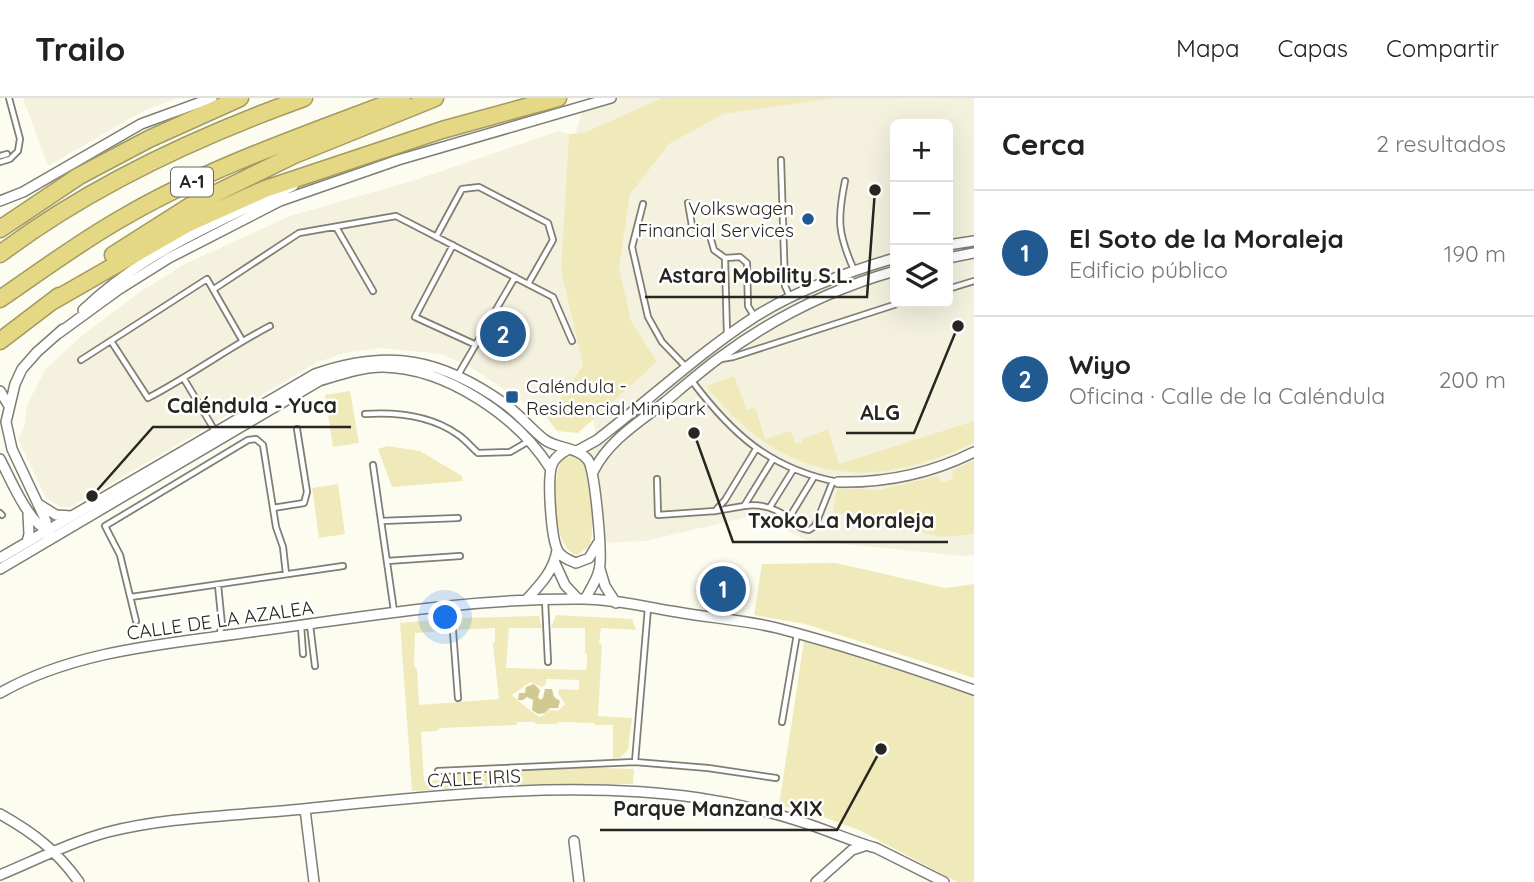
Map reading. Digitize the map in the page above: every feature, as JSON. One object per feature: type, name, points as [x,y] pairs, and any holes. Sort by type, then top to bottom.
[{"type":"highway","points":[[0,229],[79,176],[149,139],[240,98]]},
{"type":"highway","name":"A-1","points":[[0,254],[72,206],[161,158],[272,109],[304,98]]},
{"type":"highway","name":"A-1","points":[[0,299],[81,243],[182,186],[250,156],[402,98]]},
{"type":"highway","points":[[0,341],[111,256],[190,206],[294,155],[436,98]]},
{"type":"highway","points":[[51,302],[187,224],[265,189],[442,130],[558,98]]},
{"type":"street","points":[[0,201],[23,192],[141,124],[212,98]]},
{"type":"street","points":[[60,332],[118,290],[169,258],[280,201],[398,160],[611,98]]},
{"type":"street","points":[[48,531],[39,503],[3,425],[22,369],[107,286],[160,252],[336,166]]},
{"type":"street","points":[[953,245],[974,241]]},
{"type":"street","points":[[953,257],[974,253]]},
{"type":"street","points":[[578,451],[597,440],[755,317],[791,298],[890,260]]},
{"type":"street","points":[[593,472],[606,451],[631,428],[716,360],[763,328],[798,308],[850,285],[890,273]]},
{"type":"street","points":[[0,558],[59,536],[76,519],[215,432],[315,374],[342,364],[380,359],[414,361],[458,375],[506,405],[547,441],[585,456],[593,472],[600,569],[605,586],[616,603]]},
{"type":"street","points":[[0,569],[28,547],[44,539],[48,531],[76,519],[198,452],[319,381],[343,373],[381,367],[416,372],[453,386],[487,405],[530,440],[550,468],[557,550],[555,563],[541,585],[527,599]]},
{"type":"street","points":[[0,391],[9,405]]},
{"type":"street","points":[[550,468],[558,455],[566,450]]},
{"type":"street","points":[[835,482],[886,481],[914,475],[974,452]]},
{"type":"street","points":[[0,459],[27,509],[39,526],[48,531]]},
{"type":"street","points":[[39,503],[56,515],[76,519]]},
{"type":"street","points":[[27,509],[30,523],[28,547]]},
{"type":"street","points":[[557,550],[562,556],[576,562],[589,558],[599,543]]},
{"type":"street","points":[[555,563],[565,584],[581,599],[600,569]]},
{"type":"street","name":"CALLE DE LA AZALEA","points":[[0,693],[47,671],[80,661],[169,643],[394,611],[527,599],[581,599],[616,603],[774,628],[915,669],[974,690]]},
{"type":"street","name":"CALLE IRIS","points":[[0,874],[70,844],[136,827],[305,809],[563,790],[696,798],[753,808],[876,848],[944,882]]},
{"type":"street","points":[[305,809],[314,882]]},
{"type":"street","points":[[0,814],[22,826],[55,852],[79,882]]},
{"type":"street","points":[[834,834],[843,848],[842,860]]},
{"type":"street","points":[[574,841],[579,882]]},
{"type":"street","points":[[816,882],[852,850],[864,846]]},
{"type":"lane","points":[[0,162],[10,159],[18,151],[20,139],[9,98]]},
{"type":"lane","points":[[0,156],[7,154]]},
{"type":"lane","points":[[781,160],[785,286],[791,298]]},
{"type":"lane","points":[[845,181],[839,211],[839,228],[855,271]]},
{"type":"lane","points":[[436,236],[461,189],[479,187],[548,223],[553,240],[528,284]]},
{"type":"lane","points":[[688,203],[692,226],[710,236],[714,250],[725,258],[740,257],[747,263],[748,306],[755,317]]},
{"type":"lane","points":[[643,204],[632,247],[648,317],[662,342],[687,368]]},
{"type":"lane","points":[[214,289],[299,233],[396,216],[554,297],[572,341]]},
{"type":"lane","points":[[336,227],[373,291]]},
{"type":"lane","points":[[453,245],[415,317],[474,344]]},
{"type":"lane","points":[[725,258],[727,337]]},
{"type":"lane","points":[[458,375],[515,277]]},
{"type":"lane","points":[[81,360],[207,279],[242,340]]},
{"type":"lane","points":[[953,287],[974,281]]},
{"type":"lane","points":[[716,360],[733,357],[890,307]]},
{"type":"lane","points":[[111,341],[148,398],[184,379],[242,340],[270,326]]},
{"type":"lane","points":[[416,372],[430,372],[446,377],[458,375]]},
{"type":"lane","points":[[458,375],[462,383],[505,418]]},
{"type":"lane","points":[[184,379],[215,432]]},
{"type":"lane","points":[[657,479],[658,515],[715,511],[758,504],[789,518],[802,530],[815,526],[835,482],[793,470],[756,449],[727,424],[692,381]]},
{"type":"lane","points":[[365,414],[388,413],[436,423],[457,434],[478,453],[510,452],[530,440]]},
{"type":"lane","points":[[215,432],[224,433],[258,418]]},
{"type":"lane","points":[[273,508],[303,503],[306,492],[297,429]]},
{"type":"lane","points":[[198,452],[212,439],[215,432]]},
{"type":"lane","points":[[136,621],[120,555],[105,526],[248,440],[256,439],[263,445],[286,574]]},
{"type":"lane","points":[[715,511],[725,500],[756,449]]},
{"type":"lane","points":[[744,506],[773,460]]},
{"type":"lane","points":[[373,465],[394,611]]},
{"type":"lane","points":[[770,508],[793,470]]},
{"type":"lane","points":[[789,518],[814,477]]},
{"type":"lane","points":[[381,521],[458,518]]},
{"type":"lane","points":[[387,561],[460,556]]},
{"type":"lane","points":[[131,597],[343,566]]},
{"type":"lane","points":[[218,584],[222,625],[219,637]]},
{"type":"lane","points":[[545,599],[548,662]]},
{"type":"lane","points":[[451,604],[458,698]]},
{"type":"lane","points":[[635,762],[649,608]]},
{"type":"lane","points":[[303,654],[306,625]]},
{"type":"lane","points":[[306,625],[316,666]]},
{"type":"lane","points":[[782,722],[797,635]]},
{"type":"lane","points":[[438,771],[635,762],[776,778]]},
{"type":"shaded area","points":[[23,98],[178,98],[143,111],[48,166]]},
{"type":"shaded area","points":[[611,98],[974,98],[974,555],[805,540],[757,515],[645,541],[599,543],[593,472],[577,451],[597,439],[582,366],[547,418],[469,366],[441,354],[379,348],[345,353],[318,362],[71,507],[61,507],[46,498],[18,439],[24,428],[27,405],[45,370],[78,339],[140,292],[183,265],[290,216],[418,179],[559,131],[569,134],[571,151],[583,107]]},
{"type":"shaded area","points":[[662,98],[834,98],[723,114],[669,144],[630,194],[619,267],[631,321],[657,362],[578,433],[557,431],[547,418],[583,365],[561,270],[569,134],[584,133]]},
{"type":"shaded area","points":[[734,376],[747,410],[755,407],[765,439],[791,431],[796,444],[828,429],[839,464],[974,421],[974,442],[937,458],[891,470],[830,470],[802,462],[776,449],[751,432],[706,386]]},
{"type":"shaded area","points":[[350,391],[359,443],[333,447],[325,395]]},
{"type":"shaded area","points":[[387,446],[420,451],[462,476],[463,481],[392,487],[378,449]]},
{"type":"shaded area","points":[[572,456],[582,462],[588,471],[592,497],[591,541],[589,547],[577,555],[568,550],[562,540],[555,497],[561,460]]},
{"type":"shaded area","points":[[974,460],[974,534],[942,537],[833,512],[837,488],[878,490],[938,476],[942,483],[953,478],[952,471]]},
{"type":"shaded area","points":[[338,484],[345,534],[319,538],[312,488]]},
{"type":"shaded area","points":[[836,563],[945,588],[974,584],[974,678],[805,624],[754,615],[762,564]]},
{"type":"shaded area","points":[[556,615],[632,619],[636,630],[601,628],[599,644],[602,645],[598,716],[632,718],[628,750],[621,757],[613,759],[613,725],[518,722],[516,725],[440,728],[437,731],[421,732],[424,781],[441,780],[446,774],[568,767],[634,769],[633,784],[516,785],[412,791],[400,623],[445,619],[449,631],[415,633],[414,666],[417,669],[419,705],[499,699],[493,644],[495,628],[458,630],[461,618],[539,616],[542,628],[509,628],[506,668],[585,670],[585,628],[551,628]],"holes":[[[546,679],[579,680],[579,690],[559,689],[558,693],[565,704],[558,711],[550,710],[540,717],[512,695],[530,682],[542,687],[546,684]]]},
{"type":"shaded area","points":[[804,641],[915,673],[974,694],[974,882],[957,882],[859,830],[815,814],[779,805]]},
{"type":"shaded area","points":[[534,684],[540,690],[540,700],[545,689],[552,689],[554,697],[560,701],[558,708],[550,708],[545,713],[538,714],[532,710],[533,700],[527,697],[518,700],[519,693],[525,693],[526,687]]},
{"type":"place","name":"Astara Mobility S.L.","points":[[875,190]]},
{"type":"place","name":"Volkswagen Financial Services","points":[[808,219]]},
{"type":"place","name":"ALG","points":[[958,326]]},
{"type":"place","name":"Wiyo","points":[[503,334]]},
{"type":"place","name":"Caléndula - Residencial Minipark","points":[[512,397]]},
{"type":"place","name":"Txoko La Moraleja","points":[[694,433]]},
{"type":"place","name":"Caléndula - Yuca","points":[[92,496]]},
{"type":"place","name":"El Soto de la Moraleja","points":[[723,589]]},
{"type":"place","name":"Parque Manzana XIX","points":[[881,749]]}]
